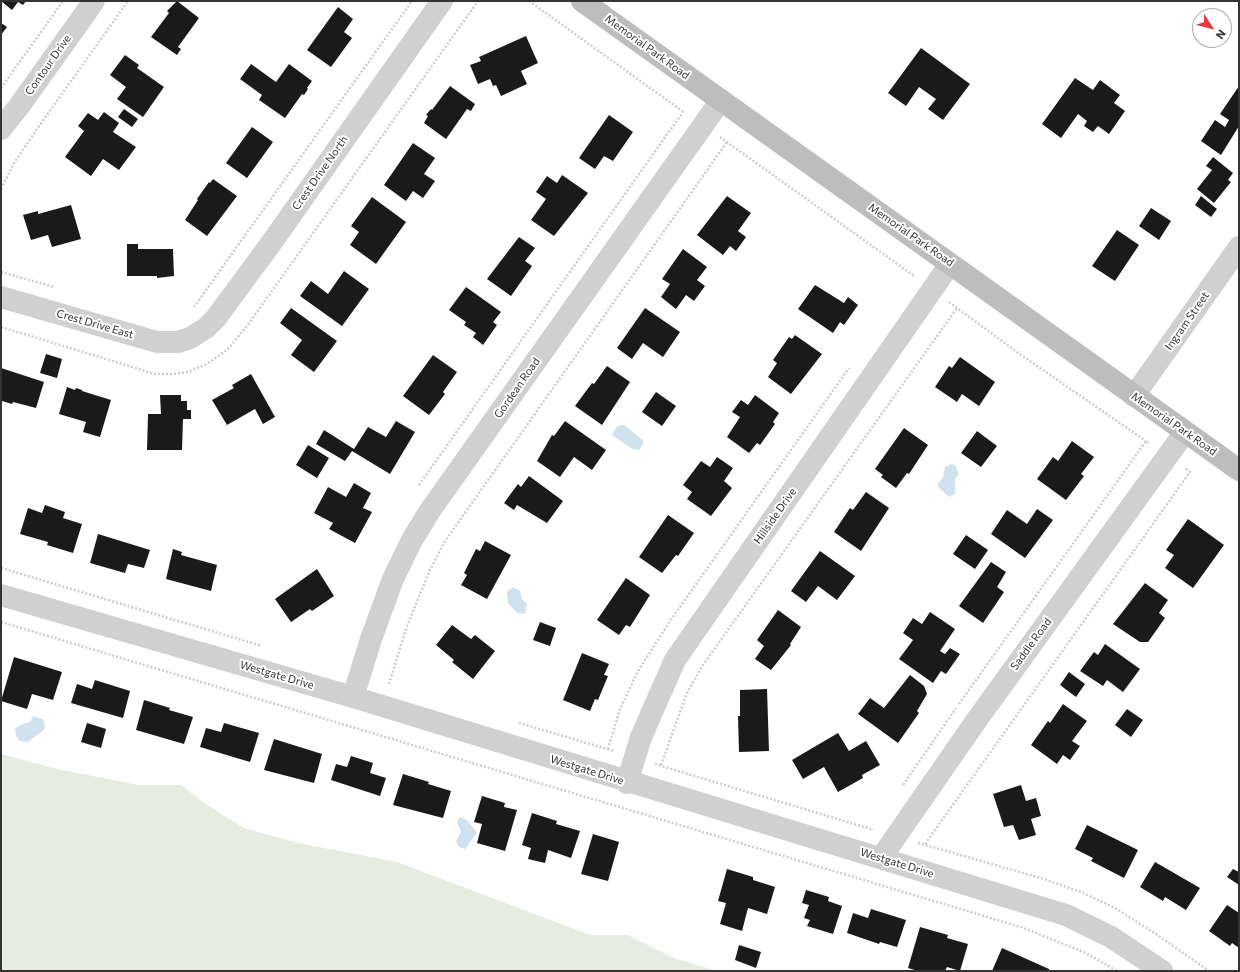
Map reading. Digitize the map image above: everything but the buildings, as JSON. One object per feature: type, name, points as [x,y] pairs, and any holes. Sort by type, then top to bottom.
[{"type":"street","name":"Contour Drive","points":[[1,128],[20,105],[94,1]]},
{"type":"street","name":"Crest Drive North","points":[[190,338],[206,328],[216,318],[442,1]]},
{"type":"street","name":"Memorial Park Road","points":[[582,1],[1239,470]]},
{"type":"street","name":"Gordean Road","points":[[353,697],[371,639],[393,578],[412,540],[429,512],[721,100]]},
{"type":"street","name":"Ingram Street","points":[[1134,396],[1239,247]]},
{"type":"street","name":"Hillside Drive","points":[[628,783],[641,737],[674,660],[950,264]]},
{"type":"street","name":"Crest Drive East","points":[[1,297],[157,342],[178,342],[190,338]]},
{"type":"street","name":"Saddle Road","points":[[881,858],[976,721],[1184,432]]},
{"type":"street","name":"Westgate Drive","points":[[1,595],[353,697],[628,783],[1066,915],[1111,937],[1162,971]]},
{"type":"path","points":[[1,88],[63,1]]},
{"type":"path","points":[[1,189],[14,163],[128,1]]},
{"type":"path","points":[[190,312],[412,1]]},
{"type":"path","points":[[529,1],[933,290],[1021,355],[1146,441]]},
{"type":"path","points":[[389,684],[407,626],[430,570],[445,540],[727,142]]},
{"type":"path","points":[[1,272],[60,289]]},
{"type":"path","points":[[661,766],[686,693],[703,665],[957,308]]},
{"type":"path","points":[[1,622],[1024,928],[1086,953],[1117,971]]},
{"type":"shaded area","points":[[1,754],[57,769],[138,785],[181,785],[207,805],[244,828],[298,843],[397,862],[590,935],[628,935],[674,958],[717,971],[1,971]]},
{"type":"water","points":[[624,425],[643,440],[643,444],[639,450],[632,449],[612,435],[617,426]]},
{"type":"water","points":[[951,464],[955,465],[959,474],[955,479],[955,494],[949,497],[938,487],[938,484],[943,477],[945,467]]},
{"type":"water","points":[[513,587],[520,591],[522,599],[527,604],[525,614],[517,613],[508,603],[507,592]]},
{"type":"water","points":[[33,716],[44,720],[45,729],[28,742],[20,741],[16,736],[15,729],[20,725],[30,722]]},
{"type":"water","points":[[460,817],[467,820],[477,833],[465,849],[459,847],[456,841],[461,832],[457,822]]}]
